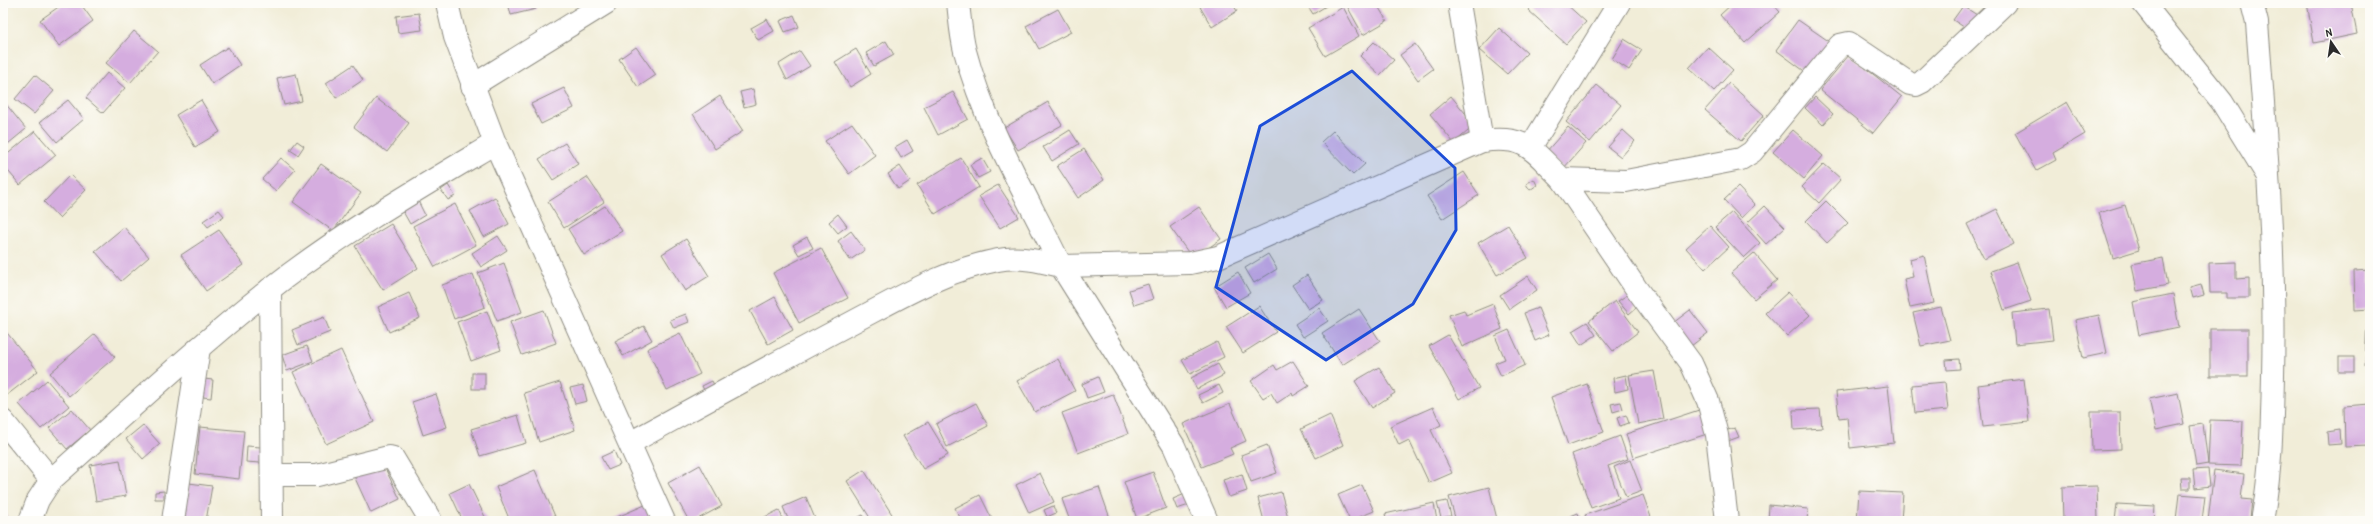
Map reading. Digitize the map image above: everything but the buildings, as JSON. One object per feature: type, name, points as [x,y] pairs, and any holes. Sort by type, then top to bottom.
[{"type":"street","points":[[447,3],[455,37],[472,86],[495,144],[664,521]]},
{"type":"street","points":[[472,86],[606,3]]},
{"type":"street","points":[[958,3],[965,50],[976,88],[992,128],[1061,266],[1174,446],[1206,521]]},
{"type":"street","points":[[1460,3],[1482,141]]},
{"type":"street","points":[[1530,148],[1619,3]]},
{"type":"street","points":[[1562,180],[1622,182],[1741,160],[1752,152],[1840,45],[1849,43],[1910,84],[1916,85],[1922,82],[1983,22],[2005,3]]},
{"type":"street","points":[[2143,3],[2222,102],[2269,180]]},
{"type":"street","points":[[2252,3],[2257,23],[2269,180],[2274,332],[2272,435],[2262,521]]},
{"type":"street","points":[[630,444],[809,345],[926,284],[963,268],[1000,260],[1034,259],[1061,266],[1190,263],[1218,257],[1482,141],[1504,138],[1530,148],[1562,180],[1691,363],[1708,401],[1717,435],[1727,521]]},
{"type":"street","points":[[30,521],[38,500],[51,480],[199,348],[270,289],[389,205],[495,144]]},
{"type":"street","points":[[270,289],[273,475],[272,521]]},
{"type":"street","points":[[173,521],[199,348]]},
{"type":"street","points":[[3,420],[51,480]]},
{"type":"street","points":[[273,475],[317,475],[389,457],[393,458],[431,521]]},
{"type":"highlighted area","points":[[1352,71],[1455,168],[1456,230],[1413,304],[1326,360],[1216,287],[1260,126]]}]
